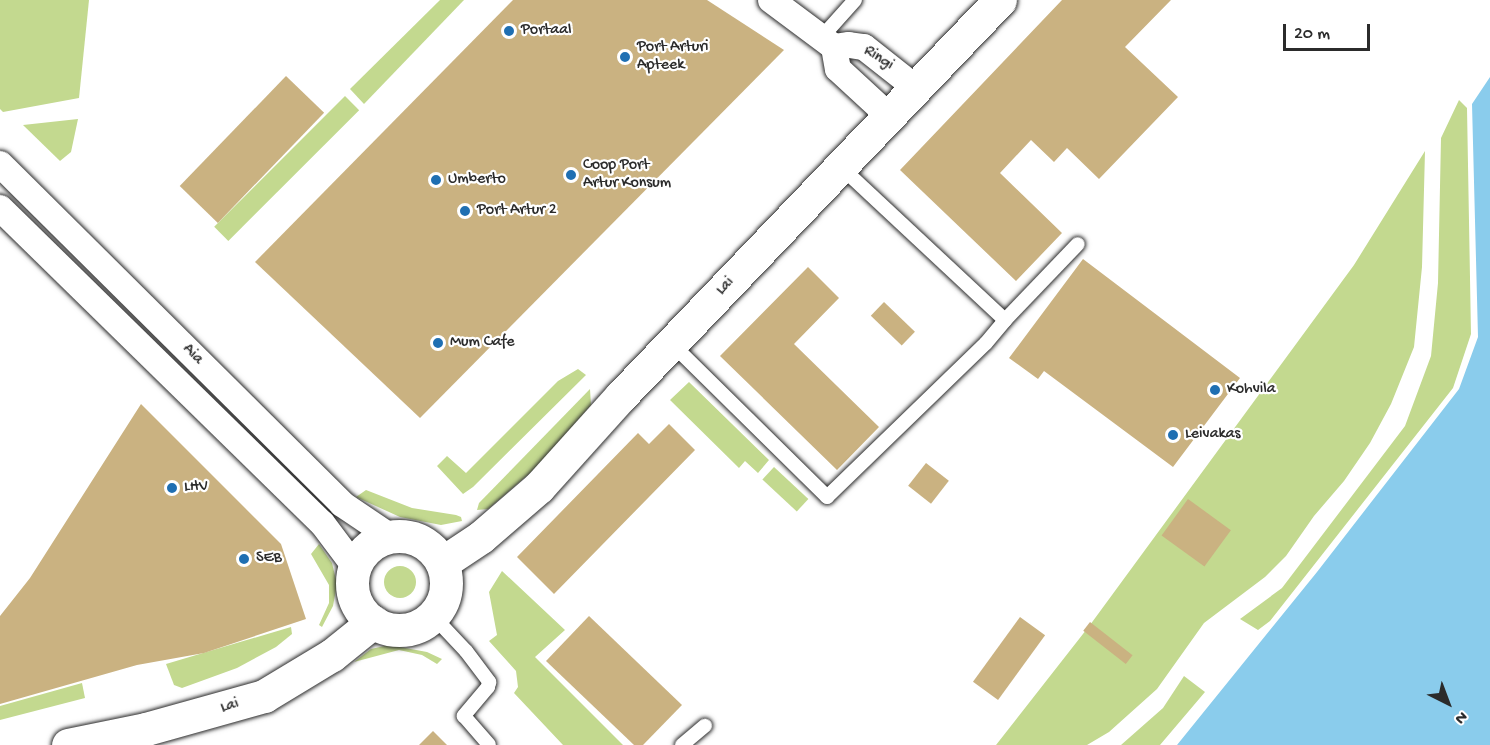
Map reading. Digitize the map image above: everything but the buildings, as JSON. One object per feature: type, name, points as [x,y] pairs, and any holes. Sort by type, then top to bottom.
[{"type":"street","points":[[771,0],[828,42]]},
{"type":"street","name":"Lai","points":[[442,563],[482,537],[539,487],[1000,0]]},
{"type":"street","name":"Ringi","points":[[890,116],[838,69],[828,42],[864,47],[916,88]]},
{"type":"street","name":"Aia","points":[[0,164],[342,504],[391,537]]},
{"type":"street","name":"Aia","points":[[4,219],[322,523],[355,567]]},
{"type":"street","points":[[404,536],[426,544],[442,563],[446,577],[446,591],[442,605],[433,616],[410,629],[384,628],[373,622],[357,603],[352,579],[355,567],[369,547],[391,537],[404,536]]},
{"type":"street","name":"Lai","points":[[68,745],[169,723],[264,696],[332,655],[373,622]]},
{"type":"lane","points":[[828,42],[855,0]]},
{"type":"lane","points":[[841,167],[1005,320]]},
{"type":"lane","points":[[672,344],[827,497],[986,343],[1078,244]]},
{"type":"lane","points":[[433,616],[466,651],[489,682],[488,687],[464,716],[489,745]]},
{"type":"lane","points":[[682,745],[705,726]]},
{"type":"green space","points":[[0,0],[89,0],[79,98],[3,112],[0,109]]},
{"type":"green space","points":[[440,0],[464,0],[364,104],[350,89]]},
{"type":"green space","points":[[345,96],[359,110],[228,241],[214,227]]},
{"type":"green space","points":[[1459,100],[1467,108],[1471,334],[1453,388],[1270,621],[1258,630],[1240,619],[1282,588],[1405,426],[1431,356],[1438,283],[1441,138]]},
{"type":"green space","points":[[78,119],[71,152],[60,161],[23,125]]},
{"type":"green space","points":[[1425,151],[1422,267],[1414,347],[1391,404],[1370,443],[1344,481],[1314,516],[1286,556],[1265,577],[1204,623],[1157,689],[1109,732],[1087,745],[996,745],[1090,625],[1354,265]]},
{"type":"green space","points":[[578,369],[586,375],[473,487],[463,494],[437,466],[447,456],[466,473],[558,381]]},
{"type":"green space","points":[[689,382],[769,460],[758,473],[745,461],[739,468],[670,400]]},
{"type":"green space","points":[[590,389],[591,405],[537,467],[488,509],[477,510],[479,503]]},
{"type":"green space","points":[[774,467],[808,499],[797,511],[762,479]]},
{"type":"green space","points":[[366,490],[412,508],[456,515],[461,517],[462,521],[441,525],[400,517],[356,497]]},
{"type":"green space","points":[[319,544],[332,563],[337,584],[333,606],[322,627],[319,625],[329,603],[329,585],[311,554]]},
{"type":"green space","points":[[400,566],[411,571],[416,582],[411,593],[400,598],[389,593],[384,582],[389,571]]},
{"type":"green space","points":[[502,571],[565,630],[535,657],[623,745],[563,745],[514,693],[518,687],[516,671],[489,641],[497,635],[489,592]]},
{"type":"green space","points":[[291,627],[292,634],[276,647],[237,668],[182,688],[174,685],[166,664]]},
{"type":"green space","points":[[389,645],[427,652],[442,659],[437,664],[422,655],[399,650],[354,662],[371,649]]},
{"type":"green space","points":[[1184,676],[1205,692],[1160,745],[1121,745],[1163,708]]},
{"type":"green space","points":[[82,683],[85,698],[0,720],[0,706]]},
{"type":"water","points":[[1490,77],[1490,745],[1177,745],[1317,572],[1459,389],[1478,337],[1472,104]]},
{"type":"place","name":"Portaal","points":[[509,31]]},
{"type":"place","name":"Port Arturi Apteek","points":[[625,57]]},
{"type":"place","name":"Coop Port Artur Konsum","points":[[571,175]]},
{"type":"place","name":"Umberto","points":[[436,180]]},
{"type":"place","name":"Port Artur 2","points":[[465,211]]},
{"type":"place","name":"Mum Cafe","points":[[438,343]]},
{"type":"place","name":"Kohvila","points":[[1215,390]]},
{"type":"place","name":"Leivakas","points":[[1173,435]]},
{"type":"place","name":"LHV","points":[[172,488]]},
{"type":"place","name":"SEB","points":[[244,559]]}]
